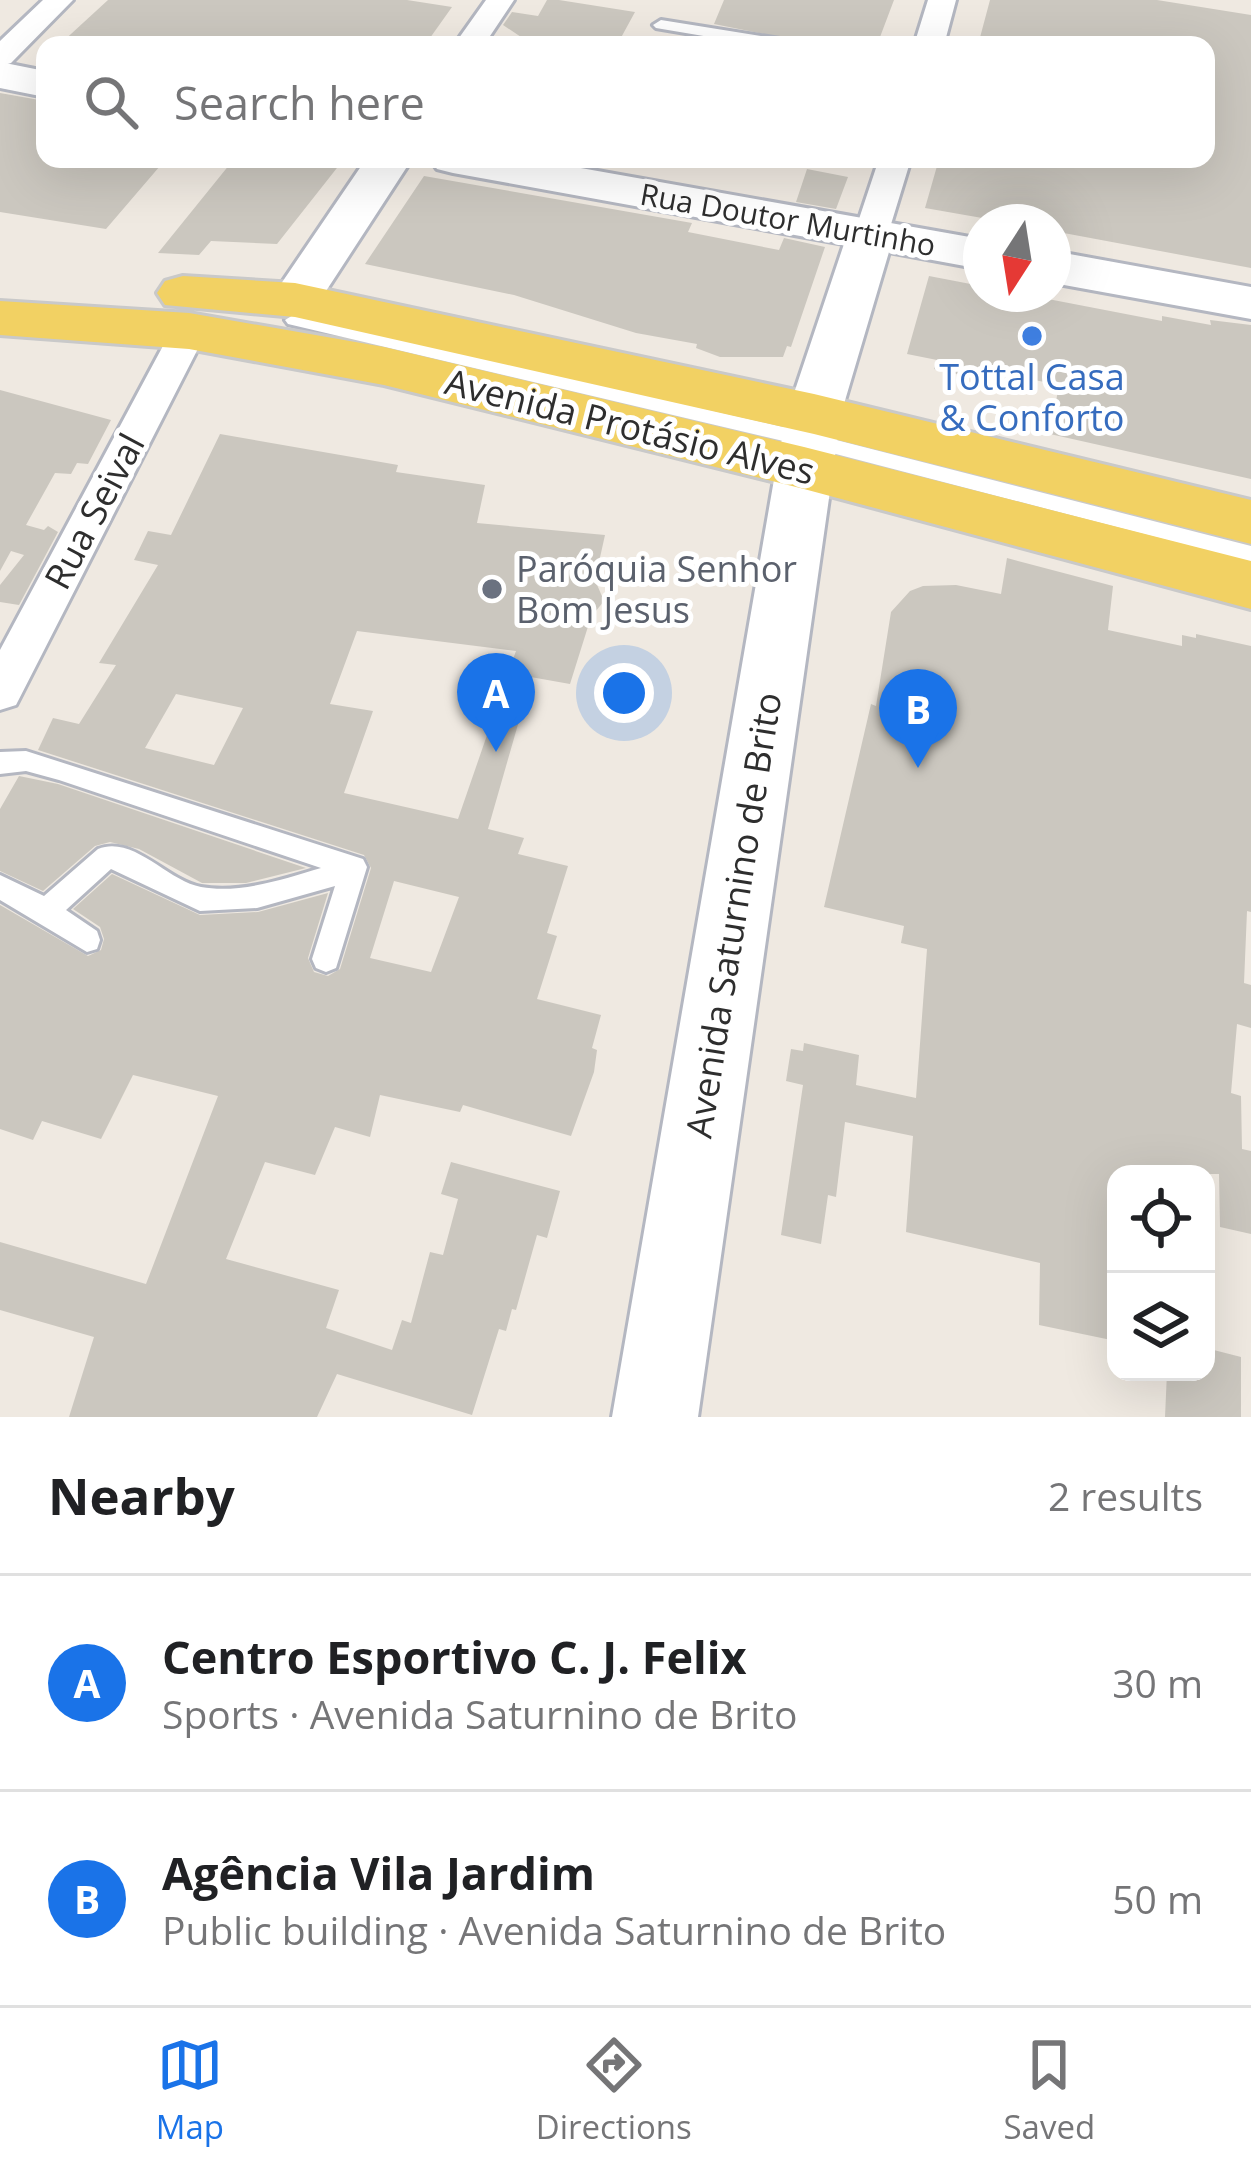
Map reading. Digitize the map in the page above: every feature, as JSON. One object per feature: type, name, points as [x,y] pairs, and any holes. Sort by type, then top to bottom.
[{"type":"main road","name":"Avenida Protásio Alves","points":[[0,281],[295,310],[809,441],[1251,585]]},
{"type":"main road","points":[[295,310],[329,342],[384,366]]},
{"type":"main road","name":"Avenida Protásio Alves","points":[[0,318],[188,331],[1251,522]]},
{"type":"street","points":[[0,57],[56,0]]},
{"type":"street","points":[[475,36],[500,0]]},
{"type":"street","points":[[932,36],[942,0]]},
{"type":"street","points":[[0,75],[36,82]]},
{"type":"street","points":[[295,310],[382,168]]},
{"type":"street","name":"Rua Doutor Murtinho","points":[[503,168],[963,251]]},
{"type":"street","points":[[871,234],[892,168]]},
{"type":"street","name":"Avenida Saturnino de Brito","points":[[655,1417],[809,441],[871,234]]},
{"type":"street","points":[[1071,270],[1251,303]]},
{"type":"street","name":"Rua Seival","points":[[0,692],[188,331]]},
{"type":"lane","points":[[661,25],[730,36]]},
{"type":"lane","points":[[809,441],[1251,554]]},
{"type":"lane","points":[[0,763],[26,761],[59,769],[354,867]]},
{"type":"lane","points":[[46,911],[107,857],[160,877],[199,899],[309,887],[354,867]]},
{"type":"lane","points":[[326,958],[354,867]]},
{"type":"lane","points":[[0,887],[87,940]]},
{"type":"building","points":[[108,0],[407,0],[452,7],[431,36],[69,36]]},
{"type":"building","points":[[547,0],[635,12],[622,36],[520,36],[503,25],[512,12],[538,16]]},
{"type":"building","points":[[724,0],[894,0],[880,36],[775,36],[714,24]]},
{"type":"building","points":[[990,0],[1157,0],[1251,15],[1251,268],[1071,234],[1071,204],[963,204],[963,215],[925,208],[936,168],[1215,168],[1215,36],[980,36]]},
{"type":"building","points":[[0,93],[36,99],[36,168],[158,168],[106,229],[0,212]]},
{"type":"building","points":[[227,168],[337,168],[277,244],[211,241],[199,255],[158,253]]},
{"type":"building","points":[[807,169],[848,177],[836,209],[796,202]]},
{"type":"building","points":[[424,176],[692,223],[688,232],[779,250],[784,238],[825,247],[791,347],[787,346],[783,357],[720,357],[696,348],[697,344],[636,333],[514,295],[365,264]]},
{"type":"building","points":[[929,276],[963,283],[963,312],[1071,312],[1071,303],[1162,321],[1162,316],[1211,325],[1210,320],[1251,325],[1251,479],[1050,434],[1059,385],[995,372],[993,382],[934,369],[937,360],[907,354]]},
{"type":"building","points":[[0,390],[111,420],[88,464],[77,463],[71,474],[55,473],[26,525],[44,530],[48,526],[58,532],[19,605],[0,602],[0,585],[24,555],[11,551],[0,571]]},
{"type":"building","points":[[220,434],[398,465],[396,472],[485,485],[477,523],[605,535],[595,580],[604,601],[591,617],[570,684],[508,673],[516,651],[357,631],[330,704],[373,711],[344,793],[458,819],[504,686],[527,693],[488,829],[524,838],[518,854],[568,866],[547,933],[557,936],[537,999],[601,1015],[592,1048],[597,1050],[594,1072],[571,1136],[463,1105],[460,1112],[380,1095],[370,1137],[335,1127],[315,1175],[265,1162],[226,1259],[339,1290],[326,1328],[392,1350],[402,1320],[411,1323],[430,1252],[443,1255],[458,1199],[441,1194],[451,1162],[560,1191],[547,1238],[537,1235],[516,1310],[512,1309],[506,1331],[499,1329],[472,1415],[337,1374],[317,1417],[69,1417],[94,1337],[0,1310],[0,1242],[146,1284],[218,1096],[133,1075],[101,1139],[42,1121],[33,1140],[0,1129],[0,905],[88,956],[101,950],[104,939],[100,927],[73,909],[112,874],[200,915],[258,912],[328,893],[308,958],[314,972],[328,976],[340,969],[371,868],[364,855],[38,750],[53,718],[79,724],[116,665],[99,663],[158,565],[134,560],[148,531],[171,535]],"holes":[[[176,694],[243,708],[214,765],[145,748]],[[394,881],[459,897],[431,972],[370,958]]]},
{"type":"building","points":[[1007,558],[1113,586],[1108,630],[1182,646],[1182,635],[1196,638],[1196,634],[1251,646],[1251,912],[1247,911],[1244,983],[1251,985],[1251,1028],[1237,1024],[1231,1093],[1241,1096],[1242,1149],[1251,1151],[1251,1234],[1220,1227],[1215,1165],[1107,1165],[1107,1339],[1039,1325],[1040,1263],[906,1232],[913,1136],[845,1122],[836,1197],[828,1195],[821,1244],[781,1235],[803,1085],[786,1081],[791,1049],[803,1051],[804,1043],[859,1055],[856,1085],[916,1098],[927,949],[901,943],[904,926],[824,907],[871,704],[876,706],[891,612],[910,591],[923,586],[956,585],[1001,594]]},
{"type":"building","points":[[19,776],[58,784],[306,868],[246,883],[202,883],[139,849],[110,842],[95,846],[43,891],[0,871],[0,809]]},
{"type":"building","points":[[1215,1350],[1241,1357],[1241,1417],[1165,1417],[1167,1381],[1215,1381]]},
{"type":"place","name":"Tottal Casa & Conforto","points":[[1032,336]]},
{"type":"place","name":"Paróquia Senhor Bom Jesus","points":[[492,589]]},
{"type":"place","name":"Centro Esportivo C. J. Felix","points":[[496,752]]},
{"type":"place","name":"Agência Vila Jardim","points":[[918,768]]}]
